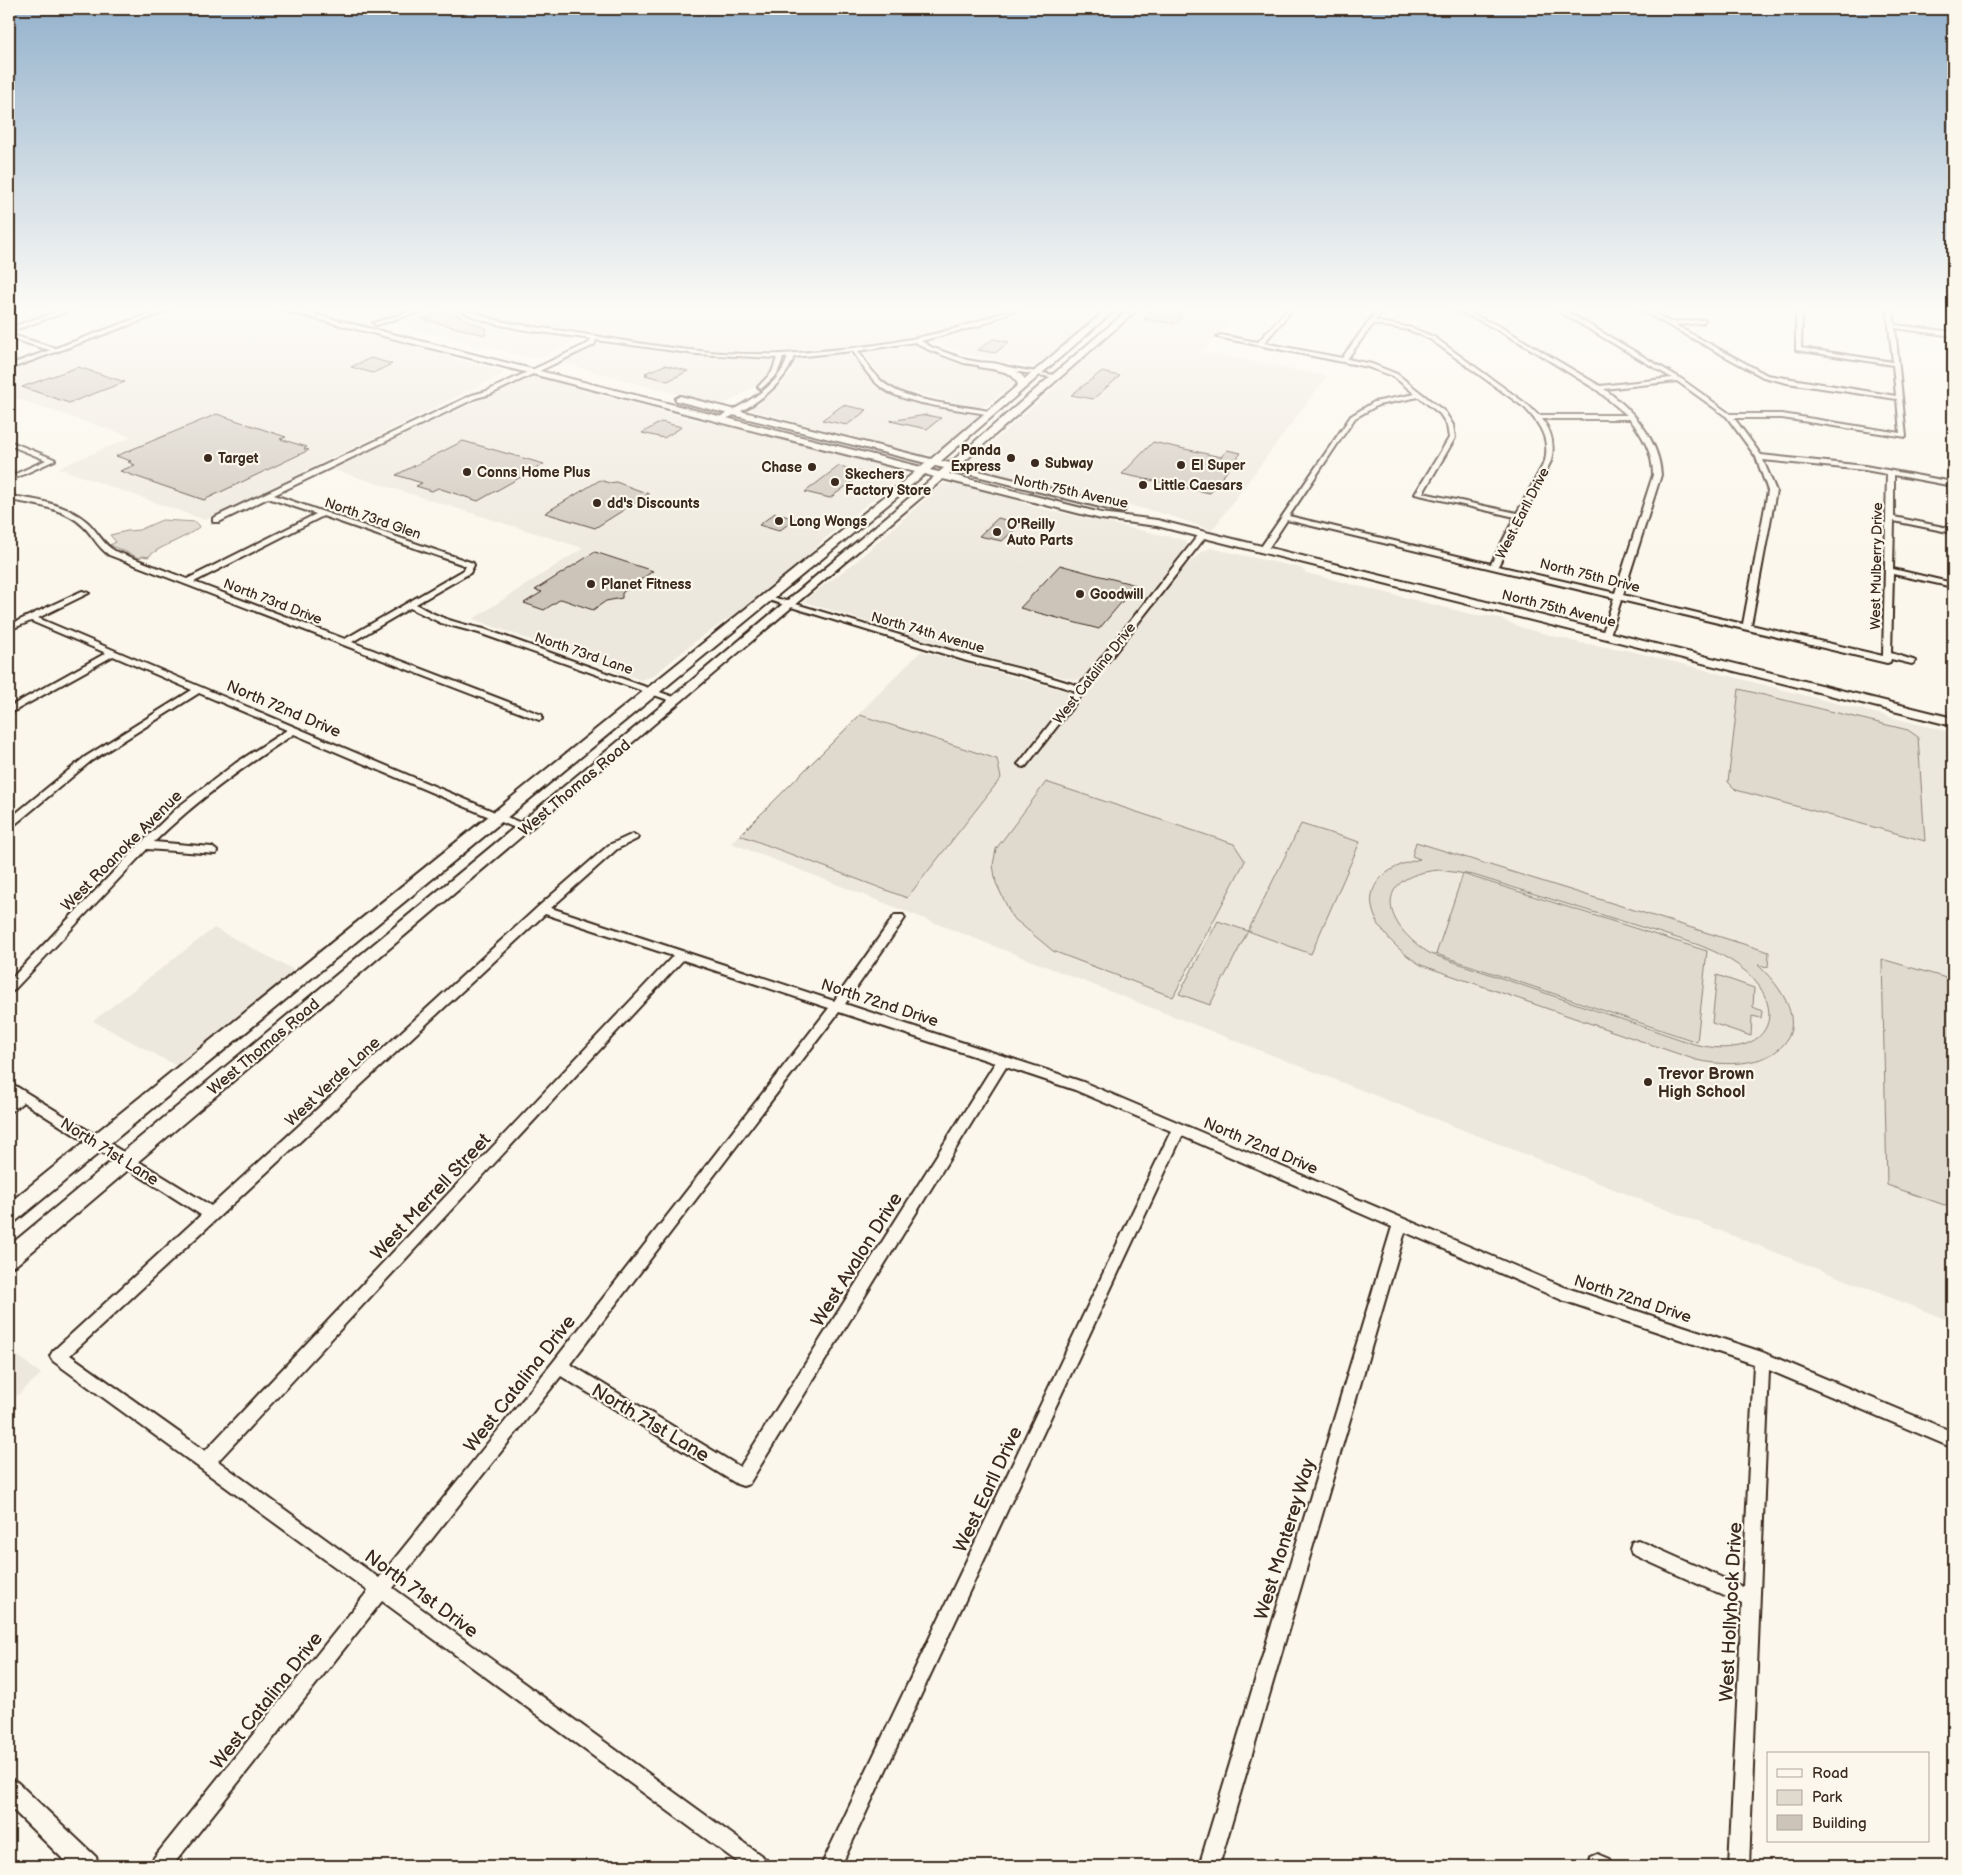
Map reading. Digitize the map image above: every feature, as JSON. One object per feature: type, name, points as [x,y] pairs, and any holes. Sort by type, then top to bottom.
[{"type":"main road","name":"North 75th Avenue","points":[[626,396],[1101,516],[1157,524],[1203,535],[1953,722]]},
{"type":"main road","name":"North 75th Avenue","points":[[670,396],[1115,508],[1157,524]]},
{"type":"main road","name":"West Thomas Road","points":[[9,1215],[934,462],[1010,396]]},
{"type":"main road","name":"West Thomas Road","points":[[9,1258],[677,700],[1033,396]]},
{"type":"street","points":[[216,520],[473,396]]},
{"type":"street","points":[[728,411],[748,396]]},
{"type":"street","points":[[714,419],[753,396]]},
{"type":"street","points":[[911,396],[991,413]]},
{"type":"street","points":[[1263,550],[1287,518],[1353,416],[1372,404],[1387,399],[1407,396]]},
{"type":"street","points":[[1421,396],[1443,413],[1450,425],[1452,438],[1419,494],[1520,516]]},
{"type":"street","name":"West Earll Drive","points":[[1494,566],[1548,461],[1551,450],[1548,435],[1538,418],[1513,396]]},
{"type":"street","points":[[1606,636],[1657,475],[1658,466],[1649,442],[1632,417],[1608,396]]},
{"type":"street","points":[[1702,396],[1729,416],[1759,458],[1772,491],[1747,627]]},
{"type":"street","points":[[1729,416],[1782,416],[1904,436],[1900,398],[1890,396]]},
{"type":"street","points":[[1538,418],[1632,417]]},
{"type":"street","points":[[9,443],[52,460],[9,479]]},
{"type":"street","points":[[1759,458],[1865,468],[1953,484]]},
{"type":"street","name":"West Mulberry Drive","points":[[1887,658],[1891,473]]},
{"type":"street","name":"North 73rd Glen","points":[[268,495],[470,565],[467,571],[410,604]]},
{"type":"street","name":"North 73rd Drive","points":[[9,498],[42,505],[78,518],[86,525],[103,548],[540,717]]},
{"type":"street","points":[[187,582],[322,514]]},
{"type":"street","name":"North 75th Drive","points":[[1287,518],[1747,627],[1887,658],[1912,661]]},
{"type":"street","points":[[1890,518],[1953,531]]},
{"type":"street","name":"West Catalina Drive","points":[[1023,764],[1203,535]]},
{"type":"street","points":[[1889,571],[1953,585]]},
{"type":"street","points":[[9,628],[85,593]]},
{"type":"street","name":"North 74th Avenue","points":[[766,598],[961,657],[1030,674],[1082,690]]},
{"type":"street","points":[[345,643],[410,604]]},
{"type":"street","name":"North 73rd Lane","points":[[410,604],[422,613],[442,617],[455,626],[481,631],[677,700]]},
{"type":"street","name":"North 72nd Drive","points":[[31,618],[524,828]]},
{"type":"street","points":[[9,711],[112,653]]},
{"type":"street","points":[[9,824],[88,760],[124,735],[198,690]]},
{"type":"street","name":"West Roanoke Avenue","points":[[9,988],[145,845],[182,809],[239,765],[292,730]]},
{"type":"street","name":"West Verde Lane","points":[[58,1356],[543,909],[613,847],[633,837]]},
{"type":"street","points":[[145,845],[212,851]]},
{"type":"street","name":"North 72nd Drive","points":[[543,909],[1079,1086],[1562,1293],[1762,1359],[1953,1440]]},
{"type":"street","name":"West Catalina Drive","points":[[160,1866],[559,1366],[837,1006],[899,918]]},
{"type":"street","name":"West Merrell Street","points":[[206,1462],[681,955]]},
{"type":"street","name":"West Avalon Drive","points":[[743,1478],[1003,1061]]},
{"type":"street","name":"North 71st Lane","points":[[9,1087],[211,1214]]},
{"type":"street","points":[[9,1106],[22,1096]]},
{"type":"street","name":"West Earll Drive","points":[[831,1866],[1179,1128]]},
{"type":"street","name":"West Monterey Way","points":[[1208,1866],[1400,1224]]},
{"type":"street","name":"North 71st Drive","points":[[58,1356],[759,1866]]},
{"type":"street","name":"West Hollyhock Drive","points":[[1739,1866],[1762,1359]]},
{"type":"street","name":"North 71st Lane","points":[[559,1366],[743,1478]]},
{"type":"street","points":[[1638,1548],[1752,1600]]},
{"type":"street","points":[[9,1790],[87,1866]]},
{"type":"shaded area","points":[[10,396],[457,396],[205,520],[58,468],[132,437]]},
{"type":"shaded area","points":[[487,396],[608,396],[695,420],[725,425],[901,470],[906,476],[882,492],[823,540],[808,556],[741,610],[697,640],[653,676],[641,680],[473,619],[583,548],[331,469]]},
{"type":"shaded area","points":[[687,396],[738,396],[729,402],[718,404]]},
{"type":"shaded area","points":[[762,396],[902,396],[975,412],[979,416],[939,450],[931,454],[922,455],[755,411],[749,408],[750,405]]},
{"type":"shaded area","points":[[930,396],[998,396],[985,406],[978,407]]},
{"type":"shaded area","points":[[1045,396],[1312,396],[1212,530],[1165,514],[974,468],[968,464],[968,461],[985,449]]},
{"type":"shaded area","points":[[942,484],[955,484],[1011,498],[1034,507],[1181,539],[1186,541],[1187,546],[1083,677],[1076,680],[962,652],[805,602],[807,598],[858,560]]},
{"type":"shaded area","name":"Trevor Brown High School","points":[[1210,548],[1301,568],[1306,573],[1471,614],[1495,617],[1523,628],[1580,643],[1627,650],[1953,733],[1953,1322],[731,843],[921,651],[1084,696],[1182,569],[1203,551]]},
{"type":"shaded area","points":[[214,928],[296,971],[177,1066],[93,1021]]},
{"type":"shaded area","points":[[9,1349],[41,1374],[9,1403]]},
{"type":"green space","points":[[162,520],[196,522],[199,527],[148,557],[143,556],[139,558],[110,545],[116,542],[110,535],[139,530]]},
{"type":"green space","points":[[1739,689],[1908,730],[1918,737],[1925,841],[1736,790],[1728,782]]},
{"type":"green space","points":[[860,715],[997,759],[1001,778],[907,898],[740,835]]},
{"type":"green space","points":[[1046,782],[1234,844],[1245,861],[1173,997],[1053,951],[1012,917],[996,883],[993,865],[996,849]]},
{"type":"green space","points":[[1301,824],[1360,842],[1311,954],[1248,931]]},
{"type":"green space","points":[[1416,842],[1769,952],[1768,967],[1758,965],[1779,989],[1790,1010],[1791,1029],[1784,1044],[1770,1055],[1750,1062],[1725,1064],[1696,1060],[1421,965],[1388,938],[1378,923],[1372,907],[1373,892],[1380,879],[1396,867],[1420,859],[1412,856]],"holes":[[[1439,870],[1473,875],[1714,951],[1739,966],[1759,986],[1768,1007],[1769,1017],[1767,1026],[1755,1040],[1733,1047],[1709,1047],[1694,1044],[1431,954],[1415,943],[1402,930],[1394,917],[1391,904],[1393,892],[1402,882],[1417,874]]]},
{"type":"green space","points":[[1463,874],[1707,951],[1697,1042],[1436,954]]},
{"type":"green space","points":[[1218,921],[1248,931],[1210,1005],[1179,994]]},
{"type":"green space","points":[[1882,959],[1953,980],[1953,1208],[1887,1185]]},
{"type":"green space","points":[[1717,975],[1754,988],[1753,1007],[1762,1011],[1761,1018],[1752,1016],[1751,1036],[1712,1023]]},
{"type":"building","points":[[50,396],[86,396],[69,403]]},
{"type":"building","points":[[1079,396],[1096,396],[1093,399]]},
{"type":"building","points":[[843,405],[867,410],[847,425],[822,420]]},
{"type":"building","name":"Target","points":[[217,414],[286,437],[280,439],[307,447],[304,449],[309,450],[204,500],[120,471],[135,465],[128,462],[131,461],[116,456]]},
{"type":"building","points":[[926,415],[941,418],[927,429],[890,421]]},
{"type":"building","points":[[661,422],[682,427],[664,438],[642,433]]},
{"type":"building","name":"Conns Home Plus","points":[[463,441],[544,464],[478,501],[438,488],[432,491],[416,486],[422,483],[396,475]]},
{"type":"building","name":"El Super","points":[[1153,442],[1221,457],[1227,450],[1241,453],[1210,493],[1122,474]]},
{"type":"building","name":"Skechers Factory Store","points":[[839,466],[864,473],[830,498],[805,492]]},
{"type":"building","name":"dd's Discounts","points":[[600,480],[609,483],[616,482],[649,494],[595,528],[545,513]]},
{"type":"building","name":"Long Wongs","points":[[775,513],[795,519],[779,531],[759,525]]},
{"type":"building","name":"O'Reilly Auto Parts","points":[[998,518],[1021,524],[1002,541],[979,536]]},
{"type":"building","name":"Planet Fitness","points":[[595,552],[653,571],[622,593],[622,598],[606,601],[593,610],[561,599],[544,610],[524,603],[542,592],[535,590]]},
{"type":"building","name":"Goodwill","points":[[1060,565],[1136,585],[1099,629],[1020,608]]},
{"type":"place","name":"Target","points":[[208,458]]},
{"type":"place","name":"Panda Express","points":[[1011,458]]},
{"type":"place","name":"Subway","points":[[1035,463]]},
{"type":"place","name":"El Super","points":[[1181,465]]},
{"type":"place","name":"Chase","points":[[812,467]]},
{"type":"place","name":"Conns Home Plus","points":[[467,472]]},
{"type":"place","name":"Skechers Factory Store","points":[[835,482]]},
{"type":"place","name":"Little Caesars","points":[[1143,485]]},
{"type":"place","name":"dd's Discounts","points":[[597,503]]},
{"type":"place","name":"Long Wongs","points":[[779,521]]},
{"type":"place","name":"O'Reilly Auto Parts","points":[[997,532]]},
{"type":"place","name":"Planet Fitness","points":[[591,584]]},
{"type":"place","name":"Goodwill","points":[[1080,594]]},
{"type":"place","name":"Trevor Brown High School","points":[[1648,1082]]}]
